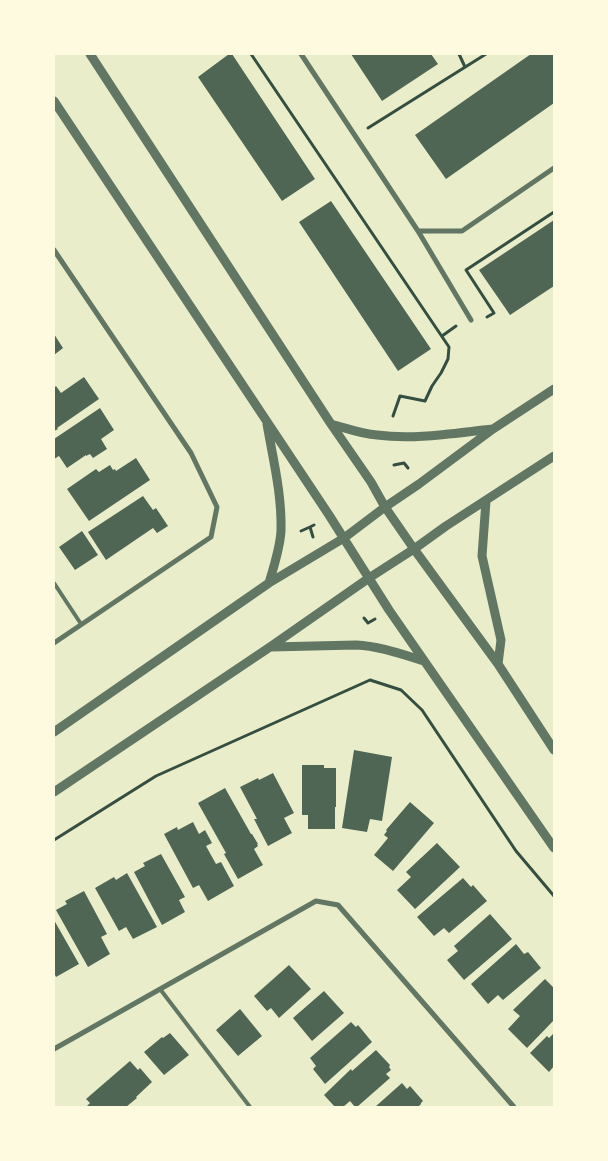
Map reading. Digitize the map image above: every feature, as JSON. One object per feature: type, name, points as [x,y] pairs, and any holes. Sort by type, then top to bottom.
[{"type":"street","points":[[90,54],[331,424],[371,482],[385,507],[414,550],[498,664],[554,750]]},
{"type":"street","points":[[301,54],[418,231],[471,320]]},
{"type":"street","points":[[54,101],[344,538],[389,610],[554,848]]},
{"type":"street","points":[[418,231],[462,231],[554,168]]},
{"type":"street","points":[[54,250],[191,453],[217,507],[211,537],[54,643]]},
{"type":"street","points":[[54,732],[269,583],[344,538],[493,429],[554,388]]},
{"type":"street","points":[[266,420],[280,497],[280,532],[277,554],[269,583]]},
{"type":"street","points":[[331,424],[374,435],[403,438],[493,429]]},
{"type":"street","points":[[54,792],[369,578],[414,550],[446,526],[554,456]]},
{"type":"street","points":[[486,501],[482,556],[501,640],[498,664]]},
{"type":"street","points":[[270,647],[369,646],[390,650],[424,661]]},
{"type":"street","points":[[54,1049],[316,901],[338,905],[514,1107]]},
{"type":"lane","points":[[54,583],[81,624]]},
{"type":"lane","points":[[160,989],[250,1107]]},
{"type":"path","points":[[251,54],[449,347],[448,359],[425,400],[400,396],[393,416]]},
{"type":"path","points":[[459,54],[465,67]]},
{"type":"path","points":[[355,136],[486,54]]},
{"type":"path","points":[[480,322],[494,313],[466,270],[554,212]]},
{"type":"path","points":[[442,336],[460,322]]},
{"type":"path","points":[[404,456],[404,463],[412,473]]},
{"type":"path","points":[[394,465],[404,463]]},
{"type":"path","points":[[300,531],[319,523]]},
{"type":"path","points":[[310,527],[313,539]]},
{"type":"path","points":[[54,840],[156,776],[370,680],[401,690],[422,710],[516,851],[554,896]]},
{"type":"building","points":[[229,54],[232,54],[315,179],[282,201],[198,77]]},
{"type":"building","points":[[351,54],[431,54],[438,64],[382,101]]},
{"type":"building","points":[[531,54],[554,54],[554,103],[446,179],[415,135]]},
{"type":"building","points":[[331,201],[431,349],[398,371],[299,222]]},
{"type":"building","points":[[554,220],[554,286],[510,315],[479,270]]},
{"type":"building","points":[[54,334],[63,348],[54,355]]},
{"type":"building","points":[[84,377],[99,399],[54,431],[54,388],[56,386],[61,393]]},
{"type":"building","points":[[100,408],[114,430],[101,439],[107,449],[93,458],[90,454],[86,455],[67,468],[59,456],[54,459],[54,439]]},
{"type":"building","points":[[136,458],[150,480],[89,521],[67,489],[96,469],[99,472],[110,465],[116,471]]},
{"type":"building","points":[[143,496],[153,510],[156,508],[168,526],[157,533],[153,528],[106,560],[88,532]]},
{"type":"building","points":[[82,531],[98,555],[75,570],[59,547]]},
{"type":"building","points":[[354,750],[392,757],[382,821],[370,819],[367,832],[342,828]]},
{"type":"building","points":[[302,765],[324,765],[324,768],[336,768],[335,829],[308,829],[308,815],[302,815]]},
{"type":"building","points":[[273,773],[294,813],[284,818],[292,833],[268,846],[254,819],[257,819],[240,787]]},
{"type":"building","points":[[225,788],[258,844],[254,849],[263,865],[238,879],[198,803]]},
{"type":"building","points":[[410,802],[434,823],[393,871],[374,855],[388,838],[384,835],[386,830]]},
{"type":"building","points":[[193,822],[199,834],[205,830],[212,843],[206,846],[216,864],[221,862],[234,886],[208,901],[199,885],[193,888],[164,834],[177,827],[178,830]]},
{"type":"building","points":[[437,843],[460,867],[415,909],[397,890],[411,877],[406,872]]},
{"type":"building","points":[[161,854],[185,897],[179,900],[185,912],[162,925],[134,872],[145,866],[143,863]]},
{"type":"building","points":[[127,873],[157,927],[133,939],[126,927],[119,931],[95,888],[114,877],[116,880]]},
{"type":"building","points":[[463,878],[471,887],[473,885],[487,901],[449,933],[444,928],[434,936],[417,917]]},
{"type":"building","points":[[84,891],[107,934],[101,937],[110,954],[88,967],[56,910],[67,904],[65,901]]},
{"type":"building","points":[[490,914],[512,939],[464,980],[447,960],[458,951],[454,946]]},
{"type":"building","points":[[54,920],[79,964],[56,977],[54,973]]},
{"type":"building","points":[[516,944],[524,954],[528,952],[541,968],[503,1000],[498,995],[488,1004],[471,984]]},
{"type":"building","points":[[289,965],[311,989],[279,1018],[271,1008],[267,1011],[254,996]]},
{"type":"building","points":[[545,979],[554,988],[554,1020],[527,1048],[508,1029],[520,1016],[513,1010]]},
{"type":"building","points":[[324,991],[344,1013],[312,1041],[293,1018]]},
{"type":"building","points":[[240,1009],[262,1036],[238,1056],[216,1030]]},
{"type":"building","points":[[351,1022],[356,1027],[358,1025],[372,1042],[325,1084],[313,1069],[316,1066],[310,1058]]},
{"type":"building","points":[[170,1033],[189,1055],[164,1075],[144,1052]]},
{"type":"building","points":[[554,1033],[554,1066],[549,1072],[530,1053],[547,1036],[549,1038]]},
{"type":"building","points":[[376,1050],[390,1065],[391,1070],[386,1074],[390,1078],[357,1107],[350,1101],[343,1107],[335,1107],[324,1095],[351,1069],[352,1071]]},
{"type":"building","points":[[130,1061],[138,1070],[140,1068],[152,1082],[137,1098],[126,1107],[86,1107],[90,1103],[86,1099]]},
{"type":"building","points":[[402,1083],[407,1089],[410,1086],[423,1101],[418,1107],[375,1107]]}]
